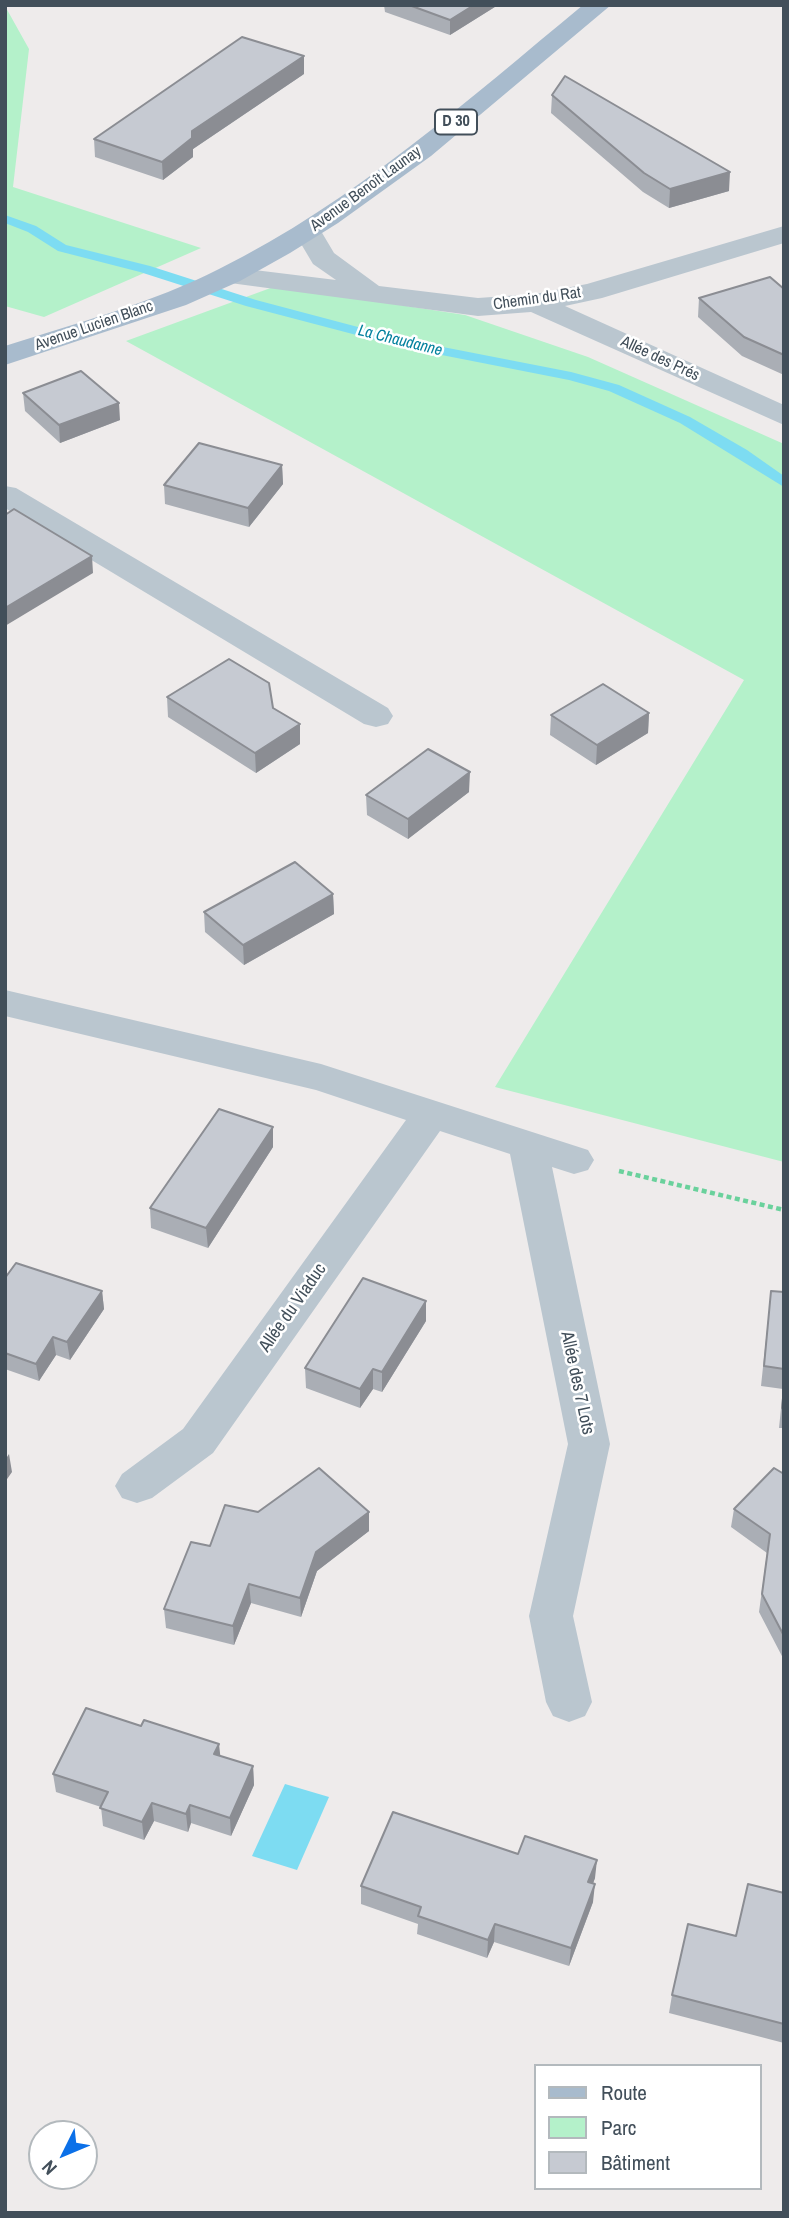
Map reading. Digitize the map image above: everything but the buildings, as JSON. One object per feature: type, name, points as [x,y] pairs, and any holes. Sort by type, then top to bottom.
[{"type":"main road","name":"Avenue Benoît Launay","points":[[184,295],[230,275],[308,232],[356,201],[599,5]]},
{"type":"main road","name":"Avenue Lucien Blanc","points":[[5,356],[184,295]]},
{"type":"street","name":"Chemin du Rat","points":[[308,232],[323,258],[369,291],[478,307],[535,303],[592,292],[784,234]]},
{"type":"street","points":[[230,275],[369,291]]},
{"type":"street","points":[[592,292],[615,311],[708,352]]},
{"type":"street","name":"Allée des Prés","points":[[535,303],[784,416]]},
{"type":"street","points":[[5,495],[376,716]]},
{"type":"street","points":[[5,1003],[321,1078],[574,1160]]},
{"type":"street","name":"Allée du Viaduc","points":[[138,1486],[198,1441],[432,1113]]},
{"type":"street","name":"Allée des 7 Lots","points":[[528,1146],[589,1444],[551,1616],[569,1702]]},
{"type":"path","points":[[574,1160],[784,1210]]},
{"type":"green space","points":[[5,6],[29,49],[13,187],[201,248],[44,317],[5,306]]},
{"type":"green space","points":[[276,286],[465,315],[588,357],[784,444],[784,1162],[495,1087],[744,680],[126,341]]},
{"type":"water","points":[[285,1784],[329,1797],[297,1870],[252,1856]]},
{"type":"waterway","name":"La Chaudanne","points":[[5,219],[32,229],[62,248],[145,269],[251,303],[406,344],[571,376],[614,388],[685,420],[742,453],[784,483]]}]
